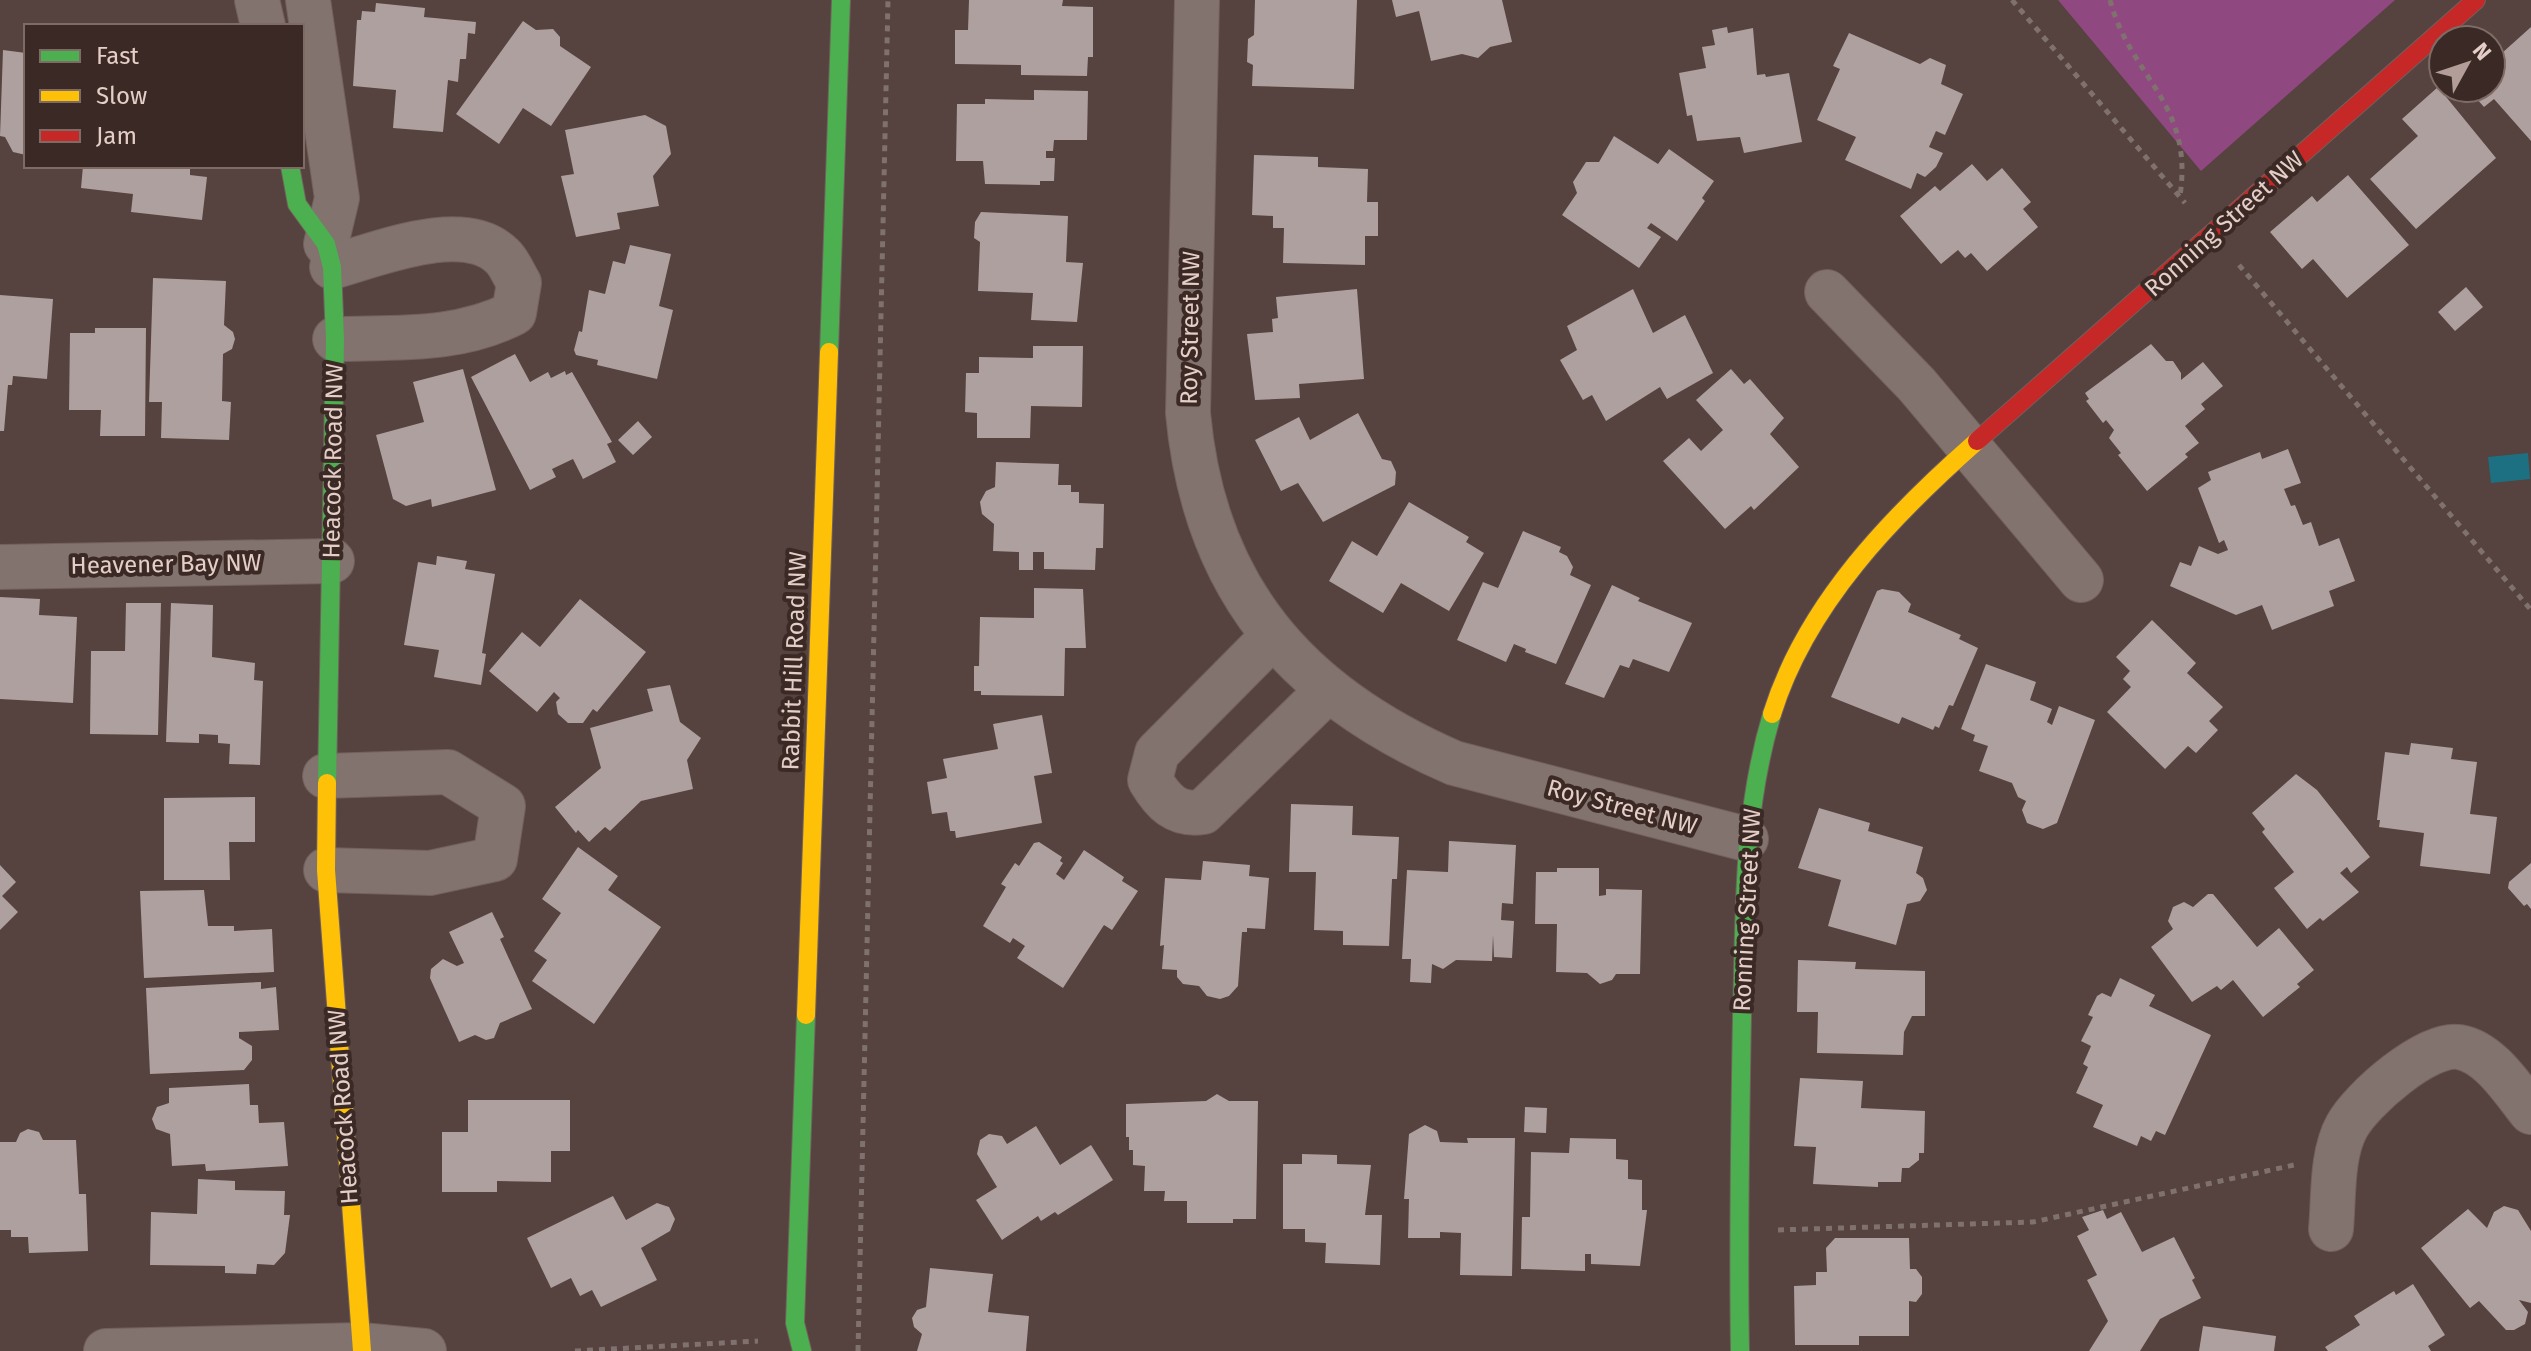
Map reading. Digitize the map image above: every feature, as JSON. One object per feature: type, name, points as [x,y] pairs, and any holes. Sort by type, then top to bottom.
[{"type":"street","points":[[257,0],[263,24]]},
{"type":"street","name":"Heacock Road NW","points":[[308,0],[337,198],[329,255],[335,339],[325,776],[326,870],[361,1348]]},
{"type":"street","name":"Rabbit Hill Road NW","points":[[802,1351],[795,1323],[841,0]]},
{"type":"street","name":"Roy Street NW","points":[[1197,0],[1188,413],[1192,459],[1222,552],[1245,597],[1273,636],[1327,691],[1382,729],[1454,763],[1746,839]]},
{"type":"street","name":"Ronning Street NW","points":[[1740,1351],[1738,1231],[1746,839],[1759,758],[1775,705],[1820,611],[1845,574],[1886,529],[1971,446],[2476,0]]},
{"type":"street","points":[[290,168],[297,204],[329,255]]},
{"type":"street","name":"Heacock Road NW","points":[[329,255],[441,238],[477,242],[502,255],[519,283],[514,313],[486,327],[448,336],[335,339]]},
{"type":"street","points":[[1827,292],[1971,446],[2081,580]]},
{"type":"street","name":"Heavener Bay NW","points":[[0,567],[332,561]]},
{"type":"street","points":[[1273,636],[1157,753],[1150,780],[1159,797],[1180,811],[1203,812],[1327,691]]},
{"type":"street","points":[[325,776],[448,772],[503,806],[495,859],[430,873],[326,870]]},
{"type":"street","points":[[2331,1229],[2338,1156],[2346,1127],[2361,1108],[2426,1053],[2460,1047],[2479,1057],[2496,1070],[2531,1112]]},
{"type":"street","name":"Rabbit Hill Road NW","points":[[781,1351],[795,1323]]},
{"type":"street","points":[[106,1351],[361,1348],[424,1351]]},
{"type":"path","points":[[858,1351],[888,0]]},
{"type":"path","points":[[2012,0],[2531,610]]},
{"type":"path","points":[[2110,0],[2125,43],[2172,111],[2182,142],[2180,196]]},
{"type":"path","points":[[1738,1231],[2033,1222],[2338,1156]]},
{"type":"path","points":[[575,1351],[768,1340],[795,1323]]},
{"type":"shaded area","points":[[2058,0],[2395,0],[2201,171]]},
{"type":"water","points":[[2528,453],[2530,479],[2491,483],[2488,457]]},
{"type":"building","points":[[969,0],[1063,0],[1062,6],[1093,7],[1093,57],[1088,57],[1087,76],[1021,75],[1021,65],[955,64],[955,30],[968,30]]},
{"type":"building","points":[[1255,0],[1357,0],[1354,89],[1252,86],[1253,65],[1247,62],[1248,39],[1254,35]]},
{"type":"building","points":[[1392,0],[1502,0],[1512,42],[1490,47],[1478,58],[1462,54],[1431,61],[1419,11],[1396,17]]},
{"type":"building","points":[[376,3],[425,8],[424,17],[476,22],[475,34],[468,33],[466,59],[460,59],[458,82],[448,80],[443,132],[393,128],[396,90],[353,86],[357,20],[361,20],[362,11],[375,12]]},
{"type":"building","points":[[523,21],[536,30],[553,29],[560,37],[560,46],[591,67],[551,126],[523,108],[499,144],[456,114]]},
{"type":"building","points":[[1727,27],[1728,33],[1753,28],[1757,75],[1765,74],[1766,77],[1789,73],[1802,142],[1744,153],[1740,137],[1697,141],[1692,115],[1687,116],[1679,73],[1706,68],[1702,47],[1715,45],[1712,30]]},
{"type":"building","points":[[2531,27],[2531,141],[2498,104],[2507,104],[2507,49]]},
{"type":"building","points":[[1849,33],[1920,64],[1930,58],[1946,65],[1941,84],[1963,94],[1945,135],[1936,131],[1929,147],[1943,153],[1936,167],[1925,177],[1917,173],[1911,189],[1845,160],[1856,137],[1817,120],[1840,69],[1833,66]]},
{"type":"building","points":[[3,50],[24,53],[24,155],[13,152],[5,137],[0,136]]},
{"type":"building","points":[[1034,90],[1088,91],[1087,140],[1054,140],[1053,151],[1046,151],[1046,158],[1055,158],[1054,181],[1040,181],[1040,185],[985,184],[983,161],[956,161],[957,104],[985,104],[985,99],[1034,100]]},
{"type":"building","points":[[2427,97],[2427,104],[2452,104],[2496,158],[2416,229],[2370,179],[2418,136],[2402,119]]},
{"type":"building","points":[[645,115],[666,126],[671,154],[653,176],[659,206],[617,213],[620,229],[576,237],[561,176],[574,174],[565,130]]},
{"type":"building","points":[[1614,136],[1658,164],[1669,149],[1714,181],[1702,198],[1705,201],[1677,241],[1651,223],[1647,228],[1661,237],[1639,268],[1562,215],[1577,193],[1573,182],[1586,162],[1599,162]]},
{"type":"building","points":[[1254,155],[1318,157],[1318,167],[1368,169],[1367,202],[1378,202],[1378,236],[1365,236],[1365,265],[1283,263],[1284,228],[1273,228],[1273,216],[1252,215]]},
{"type":"building","points":[[1972,164],[1987,181],[2002,168],[2031,202],[2023,209],[2038,227],[1987,271],[1971,253],[1965,258],[1958,250],[1941,264],[1900,216],[1935,186],[1940,191]]},
{"type":"building","points":[[83,168],[190,168],[190,175],[207,177],[202,220],[131,212],[133,194],[81,188]]},
{"type":"building","points":[[2348,175],[2409,245],[2347,298],[2313,259],[2302,269],[2270,232],[2312,196],[2317,202]]},
{"type":"building","points":[[981,212],[1068,216],[1066,262],[1083,263],[1077,322],[1031,320],[1033,293],[978,291],[980,242],[974,238],[975,222]]},
{"type":"building","points":[[630,245],[671,254],[659,306],[673,310],[657,379],[597,365],[598,360],[576,355],[574,350],[579,331],[582,332],[589,290],[605,294],[613,261],[625,264]]},
{"type":"building","points":[[153,278],[226,281],[224,325],[233,332],[235,339],[232,349],[223,354],[222,401],[231,402],[229,440],[161,438],[162,402],[149,402]]},
{"type":"building","points":[[2466,287],[2483,307],[2455,331],[2438,312]]},
{"type":"building","points":[[1357,289],[1364,379],[1299,384],[1300,398],[1255,400],[1247,334],[1273,332],[1272,319],[1278,318],[1276,297]]},
{"type":"building","points":[[1633,289],[1653,333],[1685,315],[1713,373],[1667,399],[1660,387],[1606,421],[1592,395],[1583,400],[1560,360],[1577,350],[1567,326]]},
{"type":"building","points":[[0,295],[53,299],[47,379],[13,376],[12,385],[8,385],[4,431],[0,431]]},
{"type":"building","points":[[95,328],[146,328],[145,436],[100,436],[101,410],[69,410],[70,333],[95,333]]},
{"type":"building","points":[[2151,344],[2166,361],[2173,361],[2181,373],[2181,380],[2203,362],[2223,386],[2201,404],[2205,409],[2185,426],[2199,443],[2185,454],[2188,457],[2147,491],[2118,455],[2121,453],[2109,438],[2114,430],[2106,420],[2103,423],[2086,401],[2089,399],[2085,393]]},
{"type":"building","points":[[1033,346],[1083,346],[1082,407],[1031,406],[1030,438],[977,438],[977,413],[965,412],[966,373],[979,373],[979,357],[1033,358]]},
{"type":"building","points":[[515,354],[530,382],[548,372],[551,378],[565,371],[566,375],[572,372],[612,442],[607,444],[616,462],[583,479],[573,459],[552,469],[556,477],[530,490],[471,377]]},
{"type":"building","points":[[463,369],[496,490],[432,507],[431,499],[406,506],[393,499],[376,435],[424,422],[413,382]]},
{"type":"building","points":[[1731,369],[1744,384],[1750,379],[1784,418],[1770,434],[1799,467],[1754,510],[1751,506],[1725,529],[1663,461],[1689,438],[1701,451],[1723,430],[1696,400]]},
{"type":"building","points":[[1358,413],[1382,459],[1391,461],[1396,472],[1395,485],[1323,522],[1298,483],[1281,491],[1255,440],[1299,417],[1310,440]]},
{"type":"building","points":[[638,421],[652,437],[633,455],[618,440]]},
{"type":"building","points":[[2288,449],[2301,483],[2284,489],[2291,506],[2295,505],[2303,525],[2311,522],[2319,546],[2339,538],[2355,581],[2329,591],[2334,606],[2272,630],[2262,605],[2236,615],[2170,586],[2180,562],[2191,566],[2199,546],[2218,554],[2228,550],[2224,540],[2219,543],[2198,488],[2211,480],[2208,472],[2260,452],[2262,459]]},
{"type":"building","points":[[996,462],[1059,464],[1058,485],[1071,485],[1071,492],[1079,492],[1079,503],[1104,504],[1103,548],[1096,548],[1095,570],[1044,569],[1044,552],[1033,552],[1033,570],[1019,570],[1019,552],[993,551],[994,524],[982,514],[980,502],[986,491],[995,487]]},
{"type":"building","points":[[1409,502],[1469,537],[1466,542],[1484,553],[1449,611],[1401,583],[1383,613],[1329,581],[1352,541],[1377,556]]},
{"type":"building","points":[[1523,531],[1561,547],[1559,552],[1567,556],[1573,567],[1570,575],[1591,585],[1556,664],[1525,652],[1526,649],[1514,644],[1506,662],[1457,640],[1483,582],[1498,588]]},
{"type":"building","points":[[437,556],[467,561],[465,569],[495,574],[482,653],[486,654],[481,685],[434,677],[439,650],[404,645],[418,562],[436,565]]},
{"type":"building","points":[[1612,585],[1640,598],[1638,601],[1692,623],[1669,672],[1633,659],[1629,668],[1620,665],[1604,698],[1565,684]]},
{"type":"building","points":[[1034,588],[1083,589],[1086,648],[1065,648],[1064,696],[981,695],[981,691],[974,691],[974,666],[979,666],[980,617],[1034,618]]},
{"type":"building","points":[[1877,591],[1899,592],[1911,604],[1908,612],[1961,635],[1959,639],[1978,648],[1953,706],[1949,705],[1939,728],[1935,726],[1933,730],[1902,717],[1899,724],[1831,697]]},
{"type":"building","points":[[0,597],[40,599],[39,615],[77,617],[73,703],[0,699]]},
{"type":"building","points":[[580,599],[646,652],[597,712],[593,709],[583,723],[568,723],[558,714],[556,702],[560,698],[554,692],[537,712],[489,671],[522,632],[540,647]]},
{"type":"building","points":[[126,603],[161,603],[158,735],[90,734],[91,651],[125,651]]},
{"type":"building","points":[[171,603],[213,605],[212,657],[255,663],[254,680],[263,681],[260,765],[229,764],[230,744],[218,743],[218,735],[199,734],[199,743],[166,742]]},
{"type":"building","points":[[2152,620],[2196,663],[2187,673],[2223,707],[2209,721],[2218,730],[2196,753],[2188,746],[2165,769],[2107,712],[2131,687],[2123,679],[2130,671],[2116,657]]},
{"type":"building","points":[[1986,664],[2036,682],[2030,700],[2052,709],[2047,722],[2052,725],[2059,706],[2095,720],[2057,823],[2043,829],[2027,823],[2022,810],[2026,801],[2018,797],[2012,783],[1979,771],[1988,746],[1973,741],[1975,735],[1961,729]]},
{"type":"building","points":[[670,685],[680,722],[701,738],[687,760],[693,789],[641,801],[610,831],[605,827],[589,842],[578,830],[576,833],[555,807],[601,768],[590,728],[653,711],[647,689]]},
{"type":"building","points":[[1042,715],[1052,773],[1034,776],[1042,823],[956,838],[955,831],[950,831],[947,812],[932,814],[927,782],[947,778],[943,759],[998,749],[993,724]]},
{"type":"building","points":[[2411,743],[2453,748],[2451,759],[2477,762],[2470,814],[2497,817],[2490,874],[2420,866],[2424,833],[2379,827],[2380,820],[2377,820],[2385,752],[2409,755]]},
{"type":"building","points":[[2296,774],[2317,790],[2370,857],[2351,873],[2347,867],[2340,873],[2359,892],[2323,921],[2320,918],[2307,929],[2274,888],[2294,872],[2262,832],[2265,829],[2252,813]]},
{"type":"building","points":[[255,797],[255,842],[229,842],[230,880],[164,880],[164,798]]},
{"type":"building","points":[[1291,804],[1353,806],[1352,835],[1399,837],[1397,879],[1392,879],[1389,946],[1343,945],[1343,931],[1314,930],[1316,872],[1289,872]]},
{"type":"building","points":[[1819,808],[1870,823],[1868,831],[1923,847],[1916,873],[1923,878],[1927,890],[1920,901],[1907,904],[1896,945],[1828,926],[1841,880],[1798,868]]},
{"type":"building","points":[[1449,841],[1516,845],[1513,904],[1502,903],[1501,920],[1514,921],[1512,958],[1494,957],[1493,935],[1492,961],[1456,960],[1443,969],[1432,964],[1431,983],[1410,982],[1411,959],[1402,959],[1407,870],[1448,872]]},
{"type":"building","points":[[1039,842],[1062,857],[1060,861],[1063,863],[1056,874],[1064,880],[1084,850],[1124,877],[1122,881],[1138,891],[1112,930],[1104,925],[1063,988],[1017,958],[1025,946],[1013,938],[1010,943],[983,926],[1006,887],[1001,884],[1015,863],[1019,866],[1034,843]]},
{"type":"building","points":[[578,847],[618,876],[608,890],[661,927],[594,1024],[532,981],[547,960],[534,951],[561,913],[542,899]]},
{"type":"building","points":[[1203,861],[1250,865],[1249,876],[1269,878],[1265,929],[1247,928],[1247,932],[1242,932],[1238,986],[1229,996],[1220,999],[1207,996],[1199,986],[1183,984],[1177,977],[1177,970],[1162,969],[1164,945],[1160,946],[1165,878],[1201,880]]},
{"type":"building","points":[[2531,863],[2531,909],[2527,904],[2524,906],[2508,888],[2509,882]]},
{"type":"building","points":[[0,865],[16,882],[2,896],[18,912],[0,930]]},
{"type":"building","points":[[1557,868],[1599,868],[1599,896],[1606,895],[1606,889],[1642,890],[1640,974],[1616,974],[1612,980],[1600,984],[1587,973],[1556,972],[1557,924],[1535,924],[1536,872],[1557,872]]},
{"type":"building","points":[[204,890],[208,926],[234,926],[234,931],[272,929],[274,972],[144,978],[140,891]]},
{"type":"building","points":[[2208,894],[2213,894],[2257,947],[2279,928],[2314,970],[2297,984],[2300,987],[2263,1017],[2233,980],[2221,990],[2217,986],[2192,1002],[2151,947],[2173,929],[2168,921],[2173,907],[2184,902],[2193,907]]},
{"type":"building","points":[[492,912],[504,937],[500,939],[532,1009],[500,1023],[494,1038],[486,1040],[475,1035],[459,1042],[430,978],[431,969],[443,959],[457,966],[464,963],[449,932]]},
{"type":"building","points":[[1798,960],[1856,962],[1855,969],[1925,971],[1925,1016],[1912,1016],[1904,1032],[1903,1055],[1817,1053],[1818,1012],[1797,1012]]},
{"type":"building","points":[[2120,978],[2155,995],[2149,1006],[2211,1035],[2165,1135],[2156,1131],[2151,1141],[2141,1136],[2137,1146],[2093,1127],[2103,1105],[2076,1093],[2088,1067],[2083,1064],[2091,1046],[2081,1041],[2093,1017],[2088,1015],[2097,996],[2102,993],[2111,997]]},
{"type":"building","points":[[261,982],[261,989],[276,987],[279,1030],[239,1032],[239,1038],[252,1046],[252,1060],[244,1070],[150,1074],[146,988]]},
{"type":"building","points":[[1800,1078],[1863,1081],[1861,1108],[1925,1111],[1924,1153],[1919,1153],[1919,1160],[1909,1168],[1902,1168],[1901,1182],[1878,1182],[1878,1187],[1813,1184],[1816,1147],[1794,1146]]},
{"type":"building","points":[[249,1084],[250,1105],[258,1105],[259,1123],[284,1122],[288,1166],[206,1171],[205,1164],[172,1166],[170,1134],[156,1129],[152,1119],[157,1107],[169,1103],[169,1088]]},
{"type":"building","points":[[1217,1094],[1229,1101],[1258,1101],[1256,1219],[1233,1219],[1233,1223],[1187,1223],[1187,1201],[1164,1201],[1165,1191],[1144,1191],[1145,1166],[1133,1165],[1133,1150],[1129,1150],[1129,1137],[1126,1137],[1126,1104],[1206,1101]]},
{"type":"building","points":[[468,1100],[570,1100],[570,1151],[551,1151],[551,1182],[497,1181],[497,1192],[442,1192],[442,1132],[468,1132]]},
{"type":"building","points":[[1525,1107],[1547,1108],[1546,1133],[1524,1132]]},
{"type":"building","points":[[1425,1125],[1437,1131],[1440,1142],[1468,1143],[1467,1138],[1515,1138],[1512,1276],[1460,1275],[1461,1233],[1440,1232],[1440,1238],[1408,1238],[1409,1199],[1404,1199],[1409,1134]]},
{"type":"building","points":[[1036,1126],[1060,1165],[1091,1145],[1113,1180],[1058,1215],[1055,1212],[1041,1221],[1038,1216],[1002,1240],[976,1200],[997,1187],[977,1154],[980,1140],[989,1134],[1002,1136],[1007,1144]]},
{"type":"building","points":[[28,1129],[39,1132],[43,1140],[76,1140],[79,1194],[86,1194],[88,1251],[29,1253],[28,1237],[11,1237],[11,1230],[0,1230],[0,1142],[16,1142],[20,1133]]},
{"type":"building","points":[[1570,1138],[1616,1139],[1616,1159],[1628,1160],[1628,1179],[1642,1180],[1642,1210],[1647,1210],[1640,1266],[1591,1264],[1591,1254],[1585,1254],[1585,1271],[1521,1269],[1522,1217],[1530,1217],[1531,1152],[1569,1153]]},
{"type":"building","points":[[1302,1154],[1337,1155],[1337,1164],[1371,1165],[1365,1215],[1382,1215],[1380,1265],[1325,1263],[1326,1243],[1305,1242],[1305,1229],[1283,1229],[1283,1164],[1302,1164]]},
{"type":"building","points":[[198,1179],[235,1181],[235,1190],[285,1191],[284,1215],[290,1215],[285,1253],[274,1265],[257,1264],[256,1274],[225,1273],[225,1266],[150,1265],[151,1212],[197,1214]]},
{"type":"building","points":[[613,1196],[626,1220],[657,1203],[669,1207],[675,1219],[670,1231],[641,1248],[657,1280],[601,1307],[592,1290],[580,1296],[571,1278],[551,1288],[527,1238]]},
{"type":"building","points":[[2504,1206],[2518,1210],[2531,1231],[2531,1303],[2519,1300],[2528,1312],[2525,1324],[2514,1330],[2506,1330],[2479,1301],[2470,1308],[2421,1248],[2468,1209],[2487,1228],[2494,1212]]},
{"type":"building","points":[[2103,1210],[2107,1219],[2121,1212],[2142,1252],[2174,1237],[2195,1278],[2192,1280],[2201,1298],[2160,1319],[2140,1351],[2089,1351],[2108,1321],[2087,1280],[2097,1275],[2077,1236],[2089,1230],[2082,1217]]},
{"type":"building","points":[[1835,1238],[1909,1238],[1910,1269],[1916,1269],[1922,1277],[1922,1294],[1916,1302],[1909,1301],[1909,1336],[1859,1336],[1859,1345],[1795,1345],[1794,1286],[1816,1285],[1816,1272],[1827,1272],[1826,1248]]},
{"type":"building","points":[[930,1268],[993,1274],[988,1312],[1029,1316],[1026,1351],[917,1351],[922,1334],[914,1327],[912,1318],[917,1310],[926,1307]]},
{"type":"building","points":[[2413,1284],[2445,1335],[2428,1346],[2431,1351],[2328,1351],[2325,1347],[2360,1325],[2354,1316],[2394,1291],[2396,1295]]},
{"type":"building","points":[[2203,1326],[2276,1336],[2274,1351],[2199,1351]]},
{"type":"traffic: fast","points":[[829,352],[841,0]]},
{"type":"traffic: fast","points":[[290,168],[297,204],[326,244],[332,267],[335,339],[327,783]]},
{"type":"traffic: fast","points":[[1740,1351],[1745,901],[1755,789],[1772,714]]},
{"type":"traffic: fast","points":[[802,1351],[795,1323],[806,1015]]},
{"type":"traffic: slow","points":[[806,1015],[829,352]]},
{"type":"traffic: slow","points":[[1772,714],[1787,674],[1807,635],[1856,564],[1914,499],[1977,441]]},
{"type":"traffic: slow","points":[[327,783],[326,870],[362,1351]]},
{"type":"traffic: jam","points":[[1977,441],[2476,0]]}]
